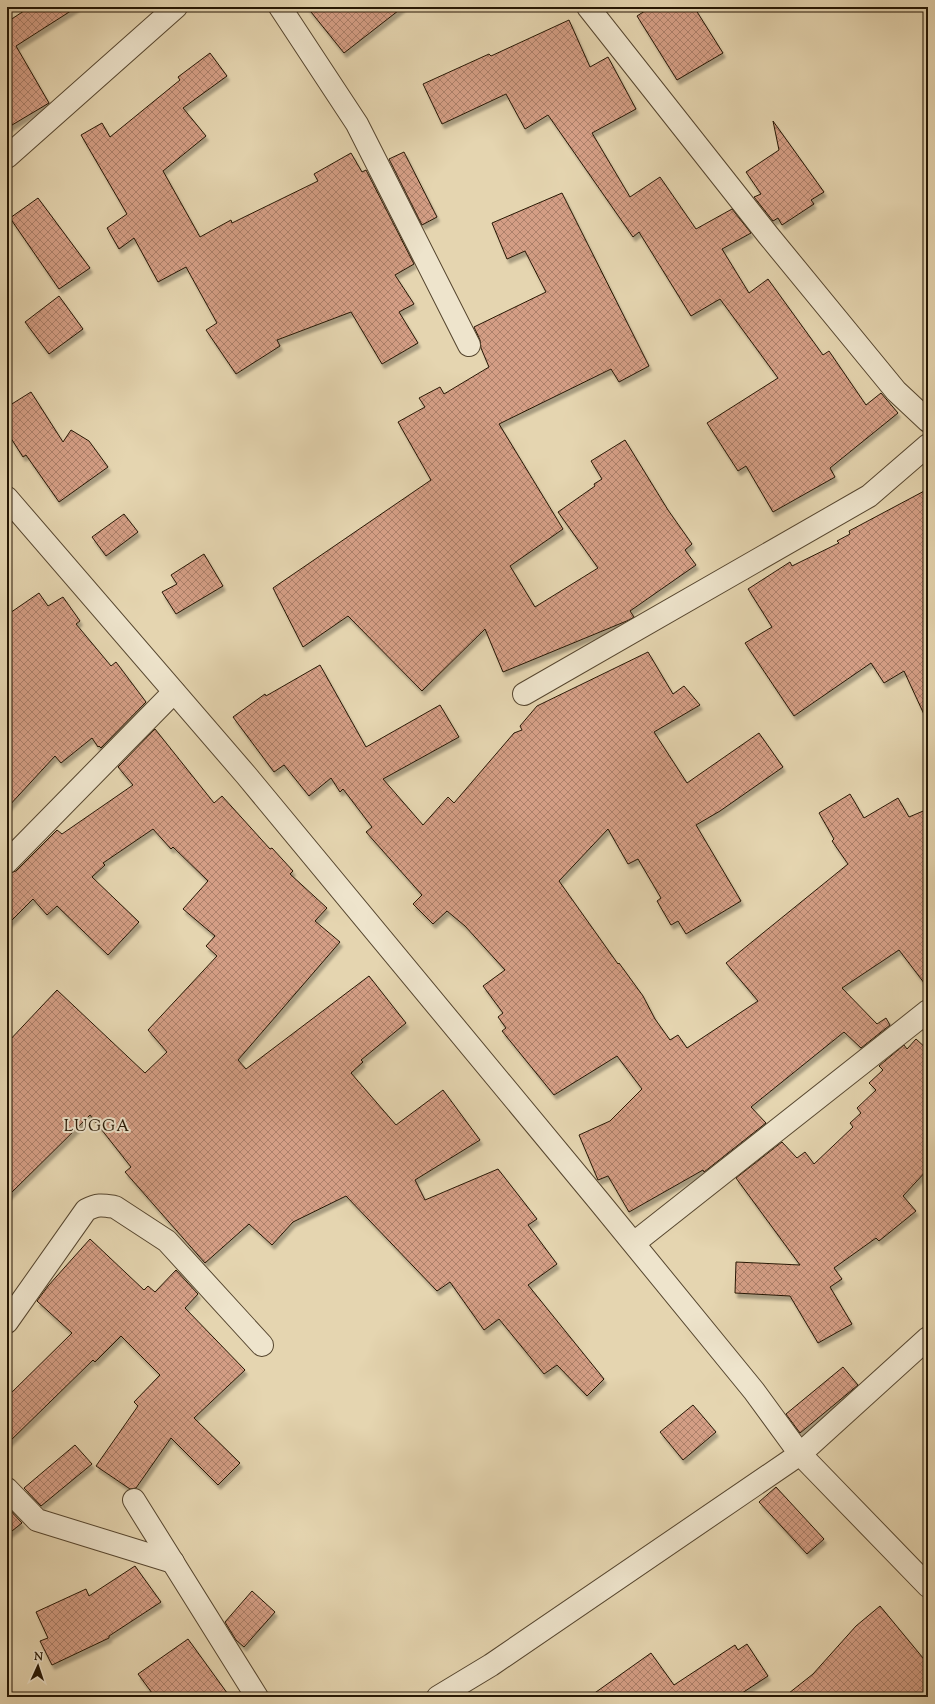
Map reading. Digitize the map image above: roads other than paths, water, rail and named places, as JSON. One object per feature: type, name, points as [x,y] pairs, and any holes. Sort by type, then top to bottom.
[{"type":"street","points":[[7,157],[176,7]]},
{"type":"street","points":[[280,7],[357,124],[469,345]]},
{"type":"street","points":[[588,7],[768,234],[896,391],[928,421]]},
{"type":"street","points":[[524,694],[869,496],[928,445]]},
{"type":"street","points":[[7,498],[256,787],[634,1243],[754,1391],[800,1454],[928,1586]]},
{"type":"street","points":[[7,862],[174,692]]},
{"type":"street","points":[[634,1243],[928,1011]]},
{"type":"street","points":[[7,1322],[86,1210],[96,1205],[106,1205],[115,1207],[167,1241],[262,1345]]},
{"type":"street","points":[[438,1697],[491,1665],[800,1454],[928,1338]]},
{"type":"street","points":[[7,1490],[37,1520],[173,1562]]},
{"type":"street","points":[[134,1500],[257,1697]]},
{"type":"district","name":"LUGGA","points":[[97,1127]]}]
